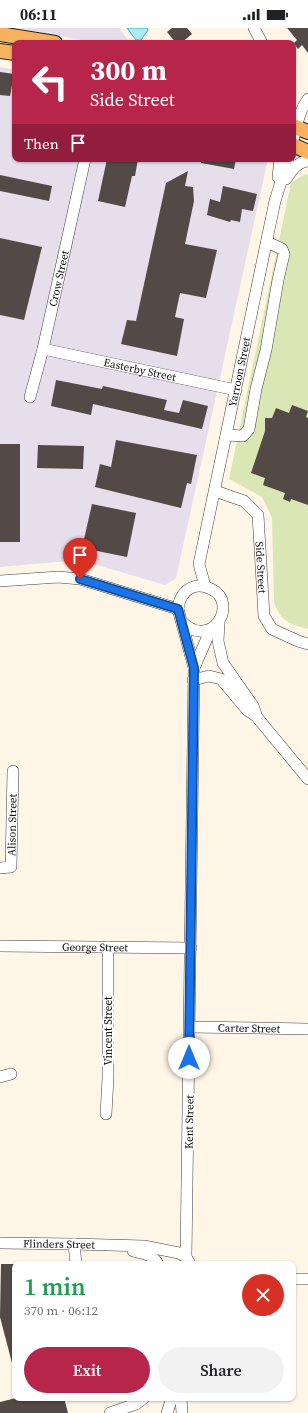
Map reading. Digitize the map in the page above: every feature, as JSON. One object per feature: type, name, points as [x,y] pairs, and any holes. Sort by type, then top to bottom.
[{"type":"main road","points":[[0,34],[37,40]]},
{"type":"main road","points":[[0,51],[12,53]]},
{"type":"main road","points":[[296,146],[308,152]]},
{"type":"street","points":[[254,28],[260,40]]},
{"type":"street","points":[[298,131],[299,116],[308,98]]},
{"type":"street","points":[[275,201],[286,178],[294,167],[308,161]]},
{"type":"street","name":"Crow Street","points":[[30,397],[43,349],[83,162]]},
{"type":"street","points":[[275,201],[280,162]]},
{"type":"street","name":"Yarroon Street","points":[[205,586],[199,564],[275,201],[287,162]]},
{"type":"street","points":[[227,435],[243,436],[249,429],[256,389],[266,350],[276,286],[284,254],[282,249],[267,242]]},
{"type":"street","name":"Easterby Street","points":[[43,349],[236,390]]},
{"type":"street","name":"Side Street","points":[[215,490],[244,501],[258,515],[264,616],[272,629],[308,644]]},
{"type":"street","points":[[0,581],[58,577],[80,579],[178,609]]},
{"type":"street","points":[[197,586],[205,586],[220,596],[223,605],[223,614],[215,625],[203,631],[195,631],[182,622],[178,615],[178,609],[179,601],[183,594],[197,586]]},
{"type":"street","name":"Kent Street","points":[[182,622],[194,668],[187,1240],[188,1260]]},
{"type":"street","points":[[215,625],[223,663],[254,706],[256,716]]},
{"type":"street","name":"Kent Street","points":[[194,668],[215,625]]},
{"type":"street","points":[[193,680],[210,676],[221,679],[247,710],[256,716],[308,779]]},
{"type":"street","name":"Alison Street","points":[[0,868],[11,868],[13,772]]},
{"type":"street","name":"George Street","points":[[0,946],[191,948]]},
{"type":"street","name":"Vincent Street","points":[[106,1114],[108,1078],[108,947]]},
{"type":"street","name":"Carter Street","points":[[190,1028],[308,1029]]},
{"type":"street","points":[[163,1261],[165,1257],[174,1253],[187,1240]]},
{"type":"street","name":"Flinders Street","points":[[0,1243],[144,1246],[179,1253],[188,1260]]},
{"type":"street","points":[[74,1244],[76,1261]]},
{"type":"street","name":"Flinders Street","points":[[117,1245],[156,1259],[157,1261]]},
{"type":"street","points":[[296,1279],[308,1279]]},
{"type":"street","points":[[110,1413],[136,1404],[140,1401]]},
{"type":"street","points":[[167,1413],[171,1401]]},
{"type":"street","points":[[181,1401],[182,1413]]},
{"type":"shaded area","points":[[18,28],[119,28],[128,40],[80,40]]},
{"type":"shaded area","points":[[0,67],[12,69],[12,162],[267,162],[176,578],[165,585],[80,560],[0,567]]},
{"type":"green space","points":[[305,174],[308,175],[308,629],[291,624],[283,618],[274,603],[272,518],[262,497],[229,479],[291,183]]},
{"type":"water","points":[[127,28],[147,28],[148,30],[141,40],[136,40]]},
{"type":"building","points":[[172,28],[187,28],[192,34],[185,40],[174,40],[167,32]]},
{"type":"building","points":[[287,28],[308,28],[308,53],[302,45],[298,49],[296,46],[297,40]]},
{"type":"building","points":[[0,72],[12,74],[10,96],[0,95]]},
{"type":"building","points":[[106,162],[137,162],[135,176],[132,176],[125,207],[98,201]]},
{"type":"building","points":[[201,162],[235,162],[234,169]]},
{"type":"building","points":[[188,171],[185,186],[193,187],[194,201],[185,244],[217,250],[206,298],[180,293],[175,317],[184,319],[177,356],[121,344],[127,320],[136,321],[166,183]]},
{"type":"building","points":[[0,175],[52,186],[49,201],[0,191]]},
{"type":"building","points":[[223,186],[257,194],[253,211],[242,209],[240,222],[231,220],[230,222],[207,215],[210,199],[220,202]]},
{"type":"building","points":[[0,238],[42,247],[24,320],[0,315]]},
{"type":"building","points":[[56,380],[102,389],[103,386],[167,400],[164,410],[179,413],[183,400],[208,406],[202,429],[93,404],[91,415],[51,406]]},
{"type":"building","points":[[292,405],[308,411],[306,417],[308,418],[308,505],[291,499],[290,502],[283,499],[285,493],[263,485],[265,478],[251,473],[265,431],[265,418],[272,418],[276,408],[289,413]]},
{"type":"building","points":[[116,440],[197,455],[191,484],[187,483],[181,508],[95,487],[100,464],[111,467]]},
{"type":"building","points":[[0,444],[20,444],[20,542],[0,542]]},
{"type":"building","points":[[38,445],[84,446],[83,469],[37,468]]},
{"type":"building","points":[[92,504],[136,513],[127,557],[82,548]]},
{"type":"building","points":[[1,1264],[12,1264],[12,1363],[0,1317]]},
{"type":"building","points":[[12,1399],[12,1401],[65,1401],[68,1413],[0,1413],[0,1402]]},
{"type":"route","points":[[80,579],[178,609],[178,615],[182,622],[194,668],[189,1058]]}]
